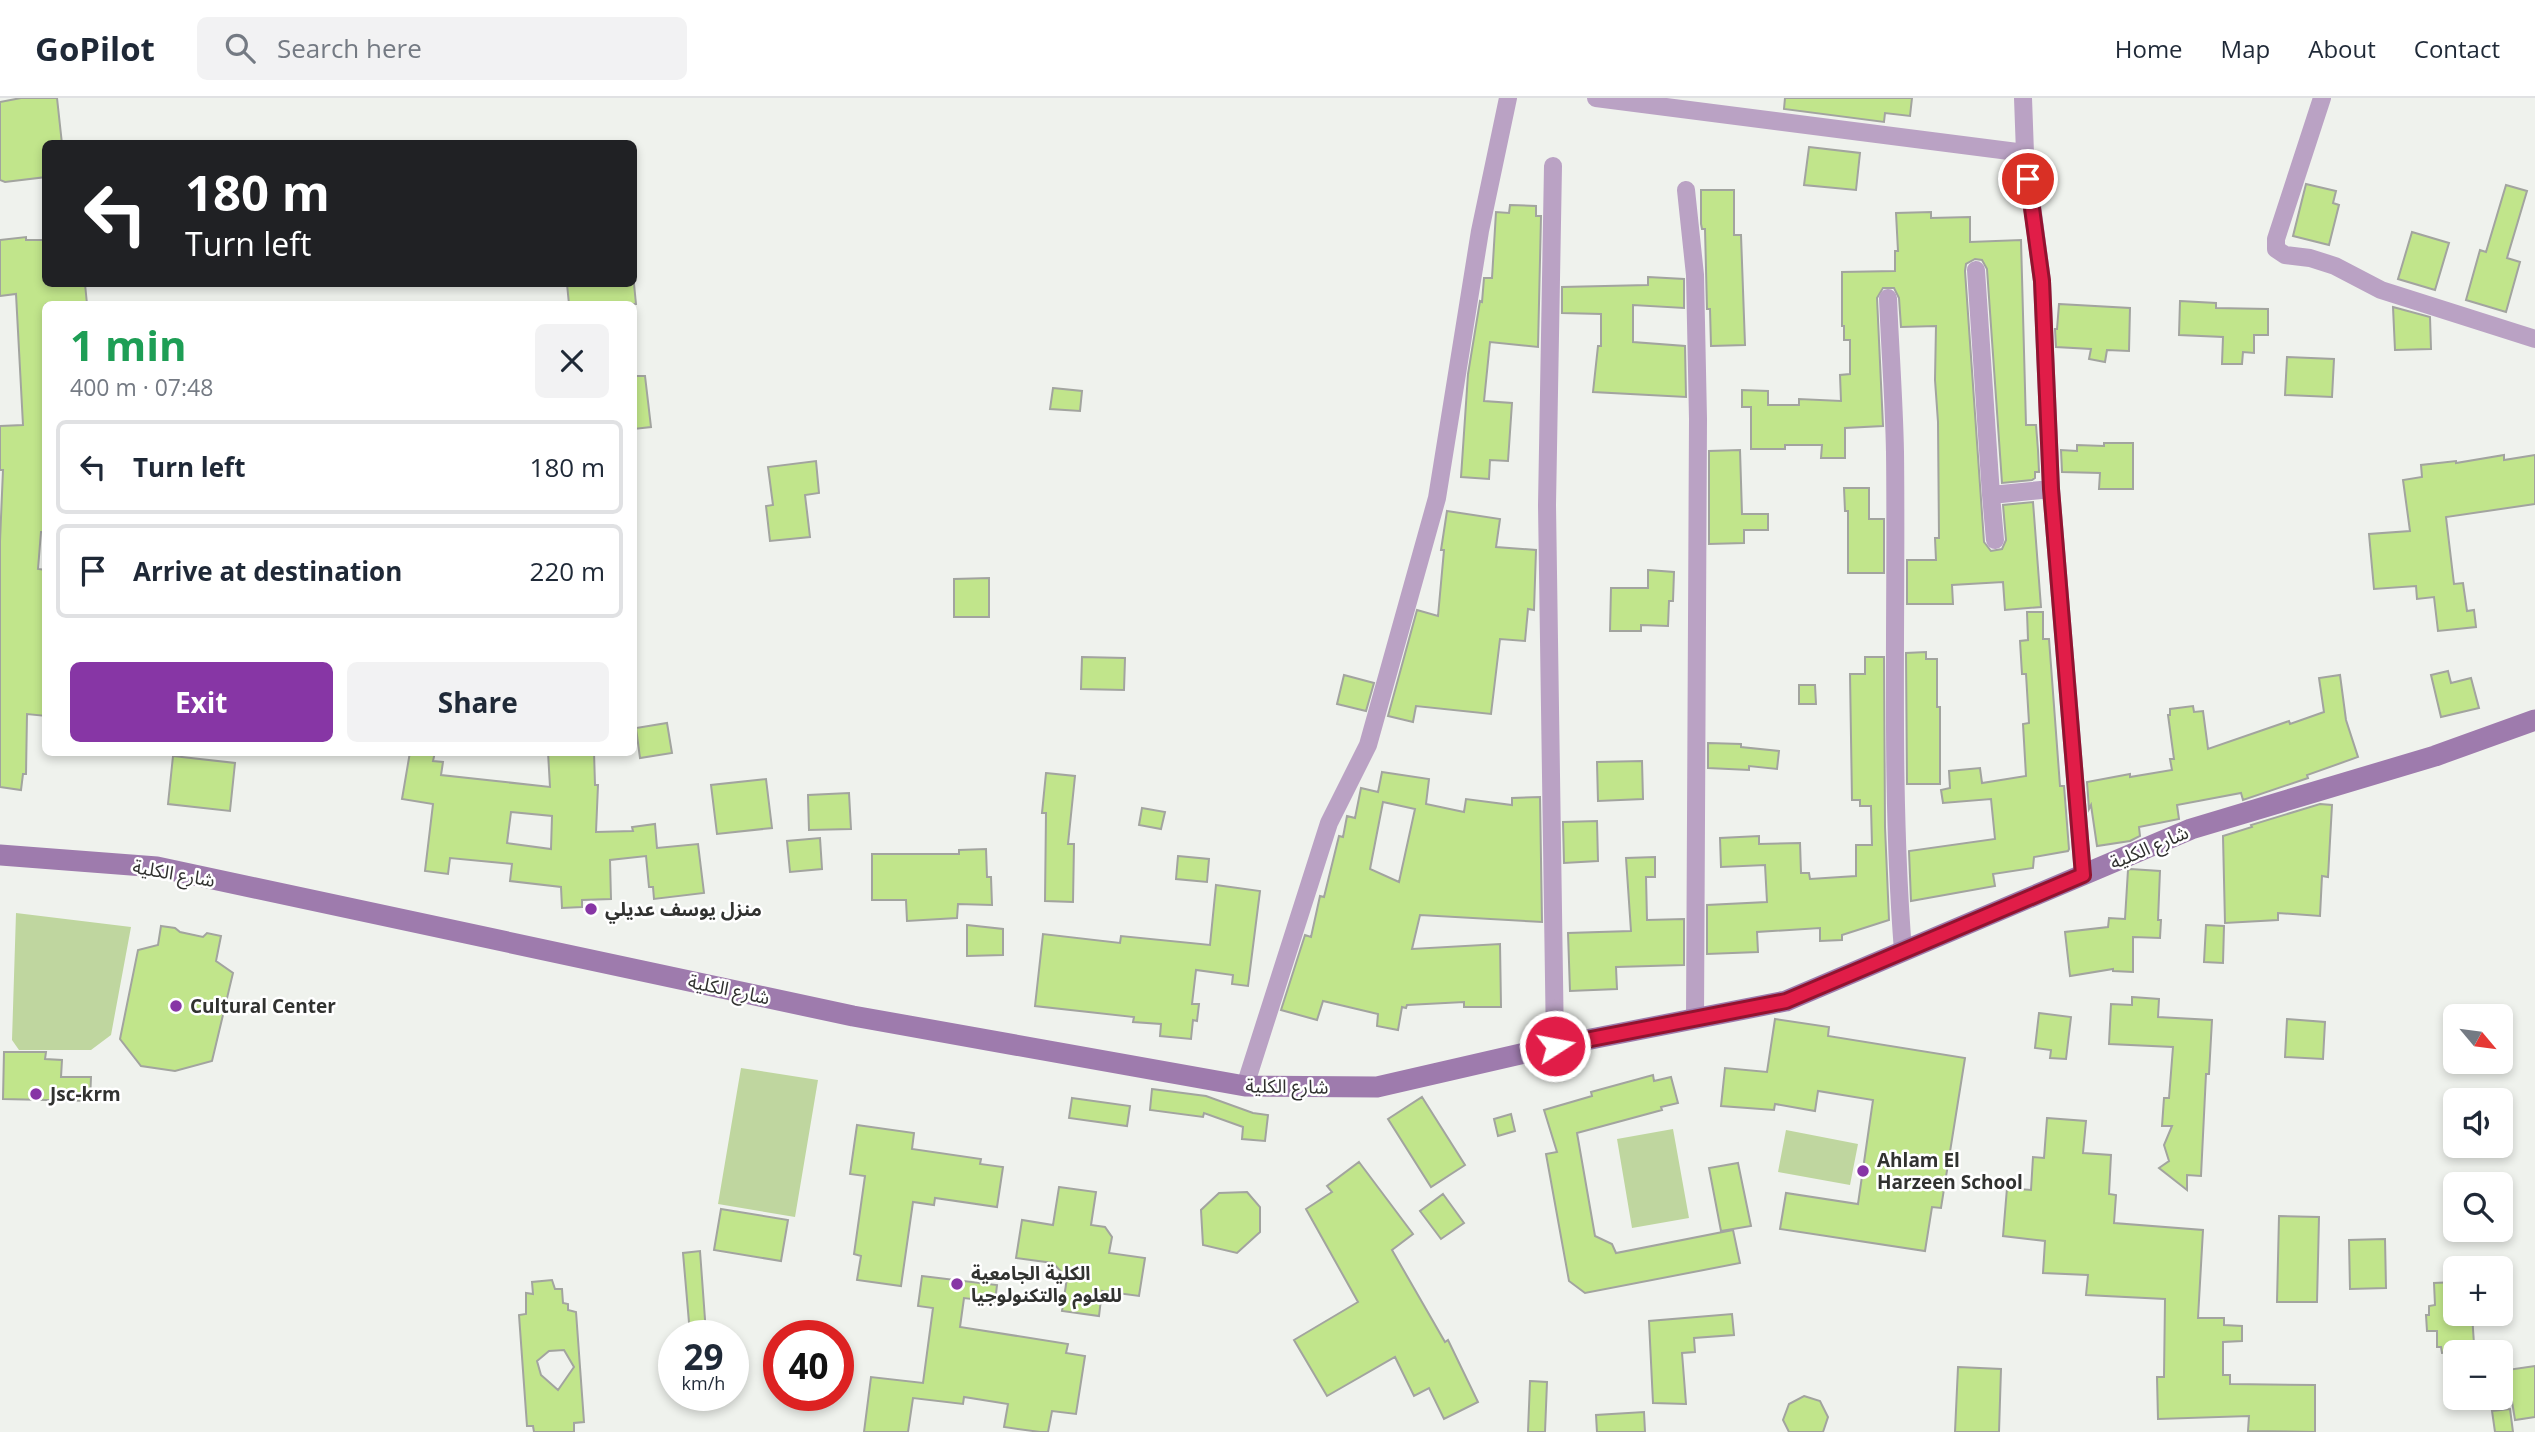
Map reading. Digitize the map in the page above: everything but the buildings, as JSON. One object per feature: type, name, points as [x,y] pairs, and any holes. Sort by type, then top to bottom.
[{"type":"street","points":[[1245,1086],[1329,823],[1368,745],[1437,498],[1480,231],[1508,98]]},
{"type":"street","points":[[1596,98],[2025,153]]},
{"type":"street","points":[[2023,98],[2025,153],[2042,281],[2051,489],[2083,875]]},
{"type":"street","points":[[2322,98],[2276,239],[2276,249],[2285,255],[2310,258],[2335,266],[2381,290],[2535,340]]},
{"type":"street","points":[[1553,166],[1548,505],[1555,1046]]},
{"type":"street","points":[[1686,190],[1695,275],[1698,419],[1695,1019]]},
{"type":"street","points":[[1976,270],[1995,540]]},
{"type":"street","points":[[1888,298],[1895,451],[1893,598],[1896,866],[1903,951]]},
{"type":"street","points":[[1992,495],[2051,489]]},
{"type":"street","name":"شارع الكلية","points":[[0,855],[157,867],[853,1016],[1245,1086],[1377,1087],[1555,1046],[1786,1001],[2191,829],[2434,756],[2535,720]]},
{"type":"green space","points":[[16,913],[131,927],[111,1035],[91,1050],[19,1050],[12,1040]]},
{"type":"green space","points":[[741,1068],[818,1080],[795,1217],[718,1204]]},
{"type":"green space","points":[[1673,1129],[1689,1218],[1632,1228],[1617,1139]]},
{"type":"green space","points":[[1786,1130],[1858,1144],[1850,1185],[1778,1172]]},
{"type":"place","name":"منزل يوسف عديلي","points":[[591,909]]},
{"type":"place","name":"Cultural Center","points":[[176,1006]]},
{"type":"place","name":"Jsc-krm","points":[[36,1094]]},
{"type":"place","name":"Ahlam El Harzeen School","points":[[1863,1171]]},
{"type":"place","name":"الكلية الجامعية للعلوم والتكنولوجيا","points":[[957,1284]]},
{"type":"route","points":[[1555,1046],[1786,1001],[2083,875],[2051,489],[2042,281],[2028,179]]}]
